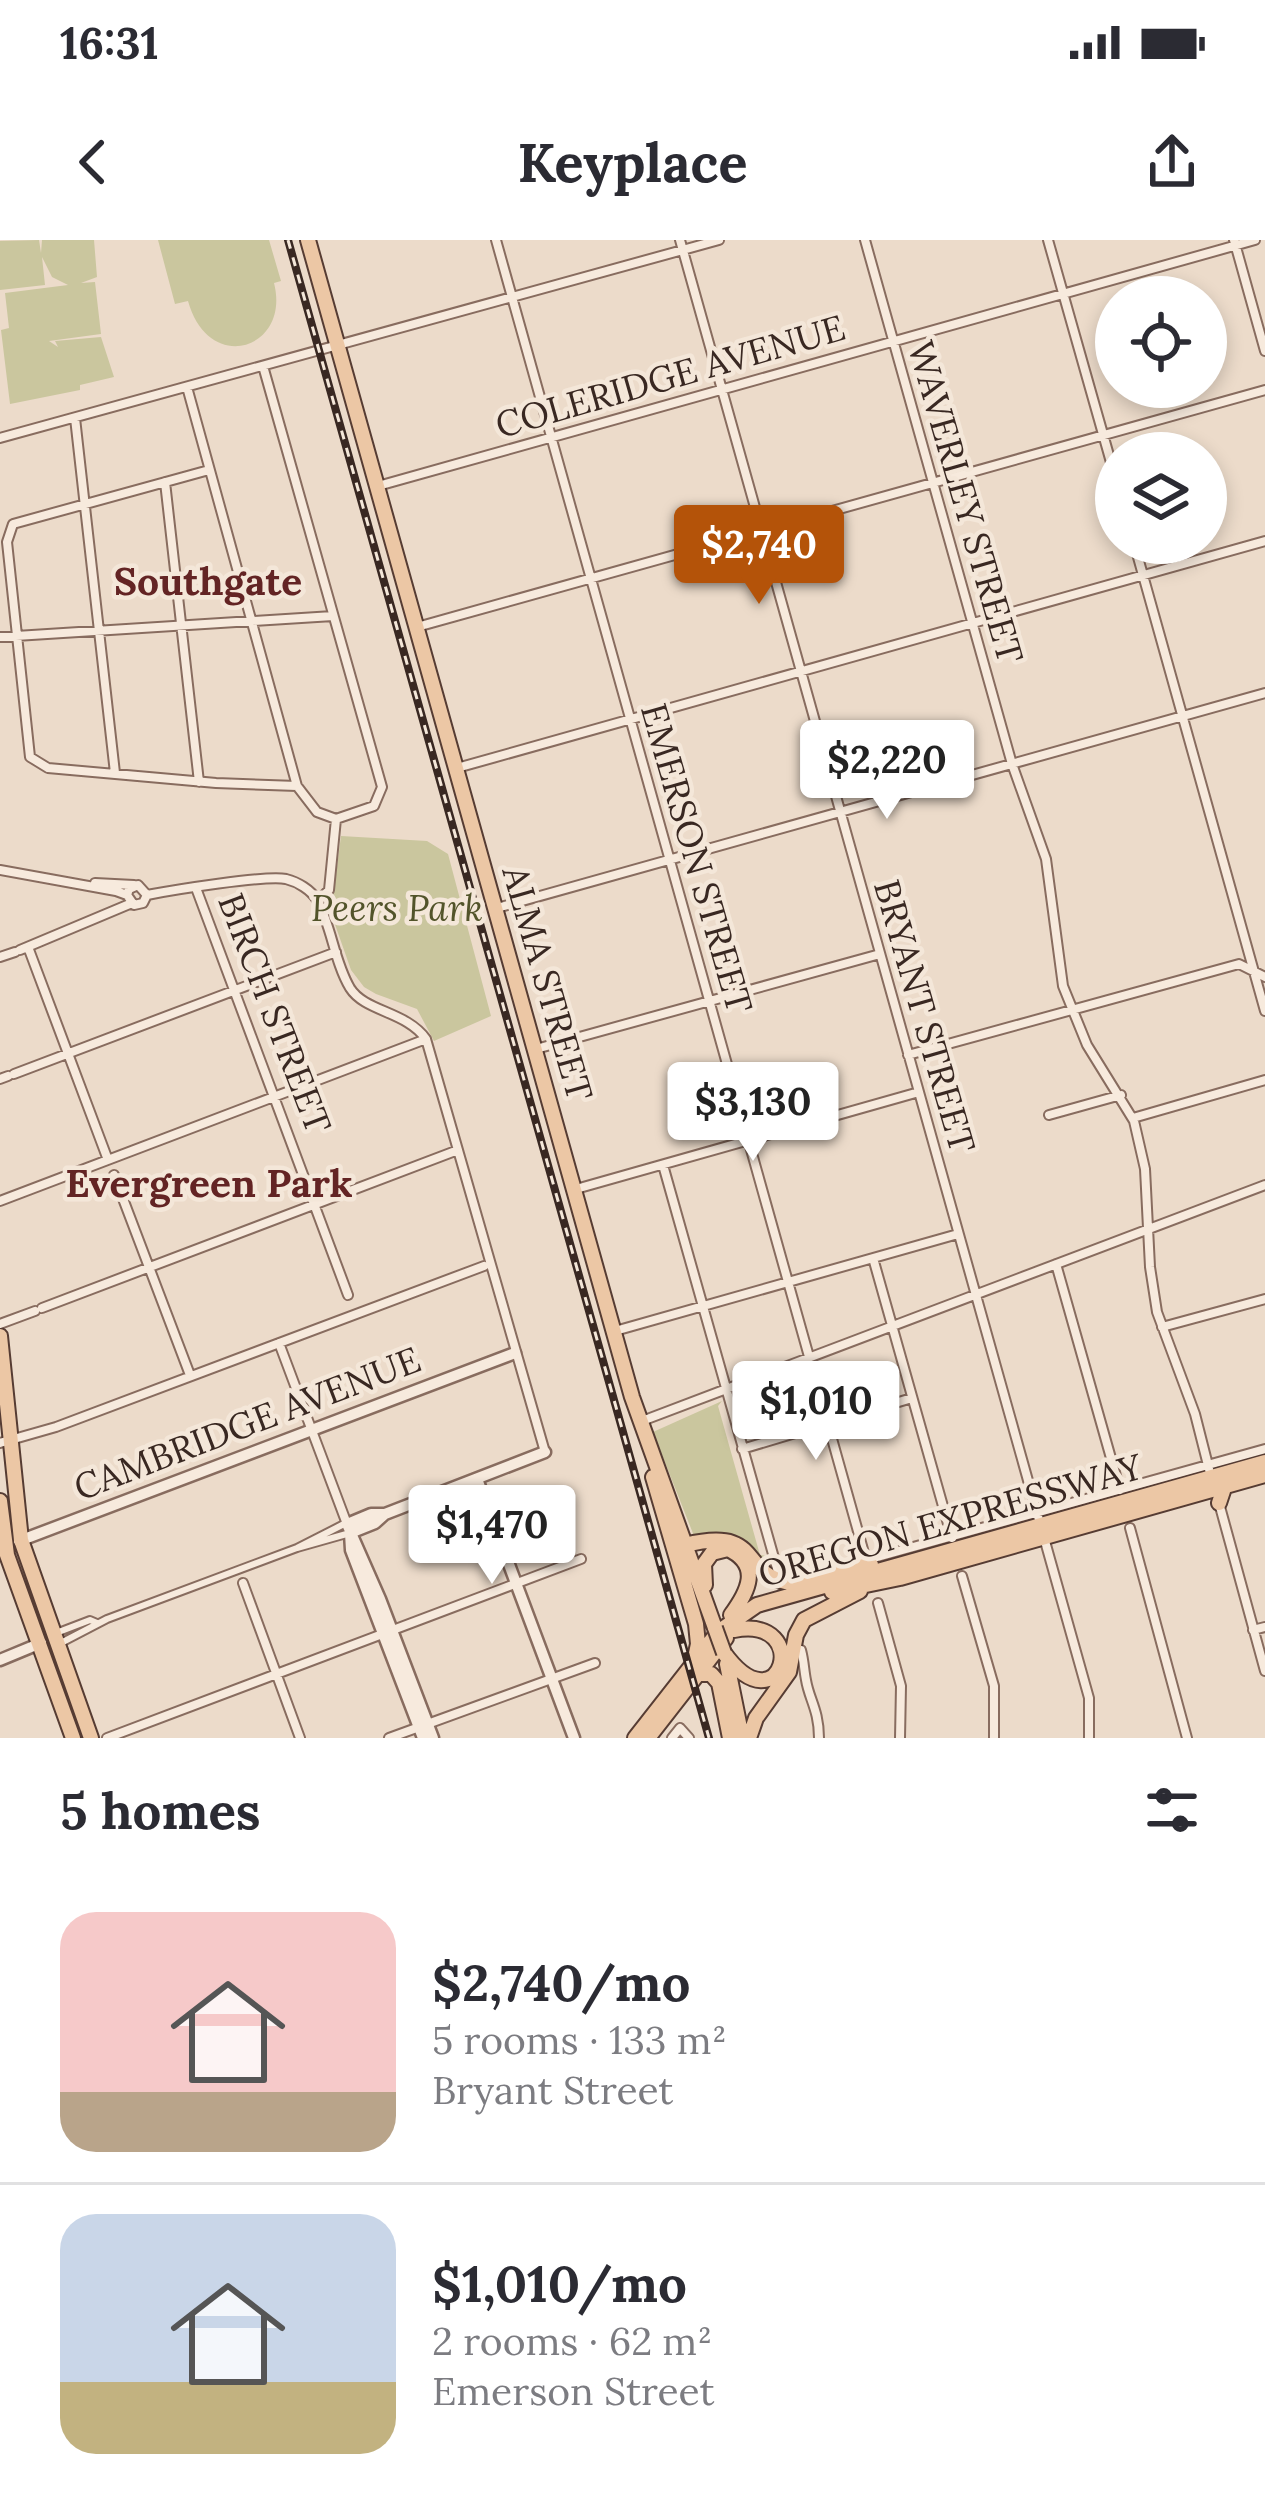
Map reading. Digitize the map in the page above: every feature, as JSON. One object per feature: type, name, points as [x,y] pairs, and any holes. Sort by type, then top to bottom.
[{"type":"main road","name":"ALMA STREET","points":[[308,240],[640,1421],[708,1608],[722,1630],[746,1738]]},
{"type":"main road","points":[[0,1336],[5,1442],[21,1540],[91,1738]]},
{"type":"main road","points":[[648,1443],[656,1495],[698,1631],[694,1671],[711,1674],[719,1683],[730,1738]]},
{"type":"main road","name":"OREGON EXPRESSWAY","points":[[648,1738],[722,1630],[742,1612],[764,1602],[897,1559],[1194,1481],[1216,1484],[1265,1462]]},
{"type":"main road","name":"OREGON EXPRESSWAY","points":[[722,1630],[773,1608],[870,1585],[1040,1524],[1265,1475]]},
{"type":"main road","points":[[0,1501],[2,1549],[73,1738]]},
{"type":"main road","points":[[685,1545],[730,1540],[782,1580],[792,1582],[897,1559]]},
{"type":"main road","points":[[708,1608],[706,1559],[717,1550],[734,1551],[747,1564],[750,1583],[722,1630]]},
{"type":"main road","points":[[746,1738],[786,1677],[804,1620],[870,1585]]},
{"type":"main road","points":[[722,1630],[757,1628],[773,1636],[782,1652],[780,1668],[769,1679],[753,1682],[724,1653]]},
{"type":"main road","name":"OREGON EXPRESSWAY","points":[[634,1738],[694,1671]]},
{"type":"main road","points":[[733,1688],[767,1688],[786,1677]]},
{"type":"street","name":"EMERSON STREET","points":[[496,240],[866,1560]]},
{"type":"street","points":[[0,438],[512,297],[681,245],[718,240]]},
{"type":"street","name":"WAVERLEY STREET","points":[[865,240],[1012,764],[1046,859],[1056,953],[1070,1010],[1133,1118],[1145,1169],[1153,1292],[1216,1484],[1265,1671]]},
{"type":"street","points":[[1048,240],[1102,432]]},
{"type":"street","name":"COLERIDGE AVENUE","points":[[377,486],[1255,240]]},
{"type":"street","points":[[1234,243],[1265,352]]},
{"type":"street","name":"BRYANT STREET","points":[[681,245],[1089,1698],[1089,1738]]},
{"type":"street","points":[[187,387],[297,786],[317,812],[336,819],[374,806],[382,787],[263,366]]},
{"type":"street","points":[[1110,432],[1265,390]]},
{"type":"street","points":[[75,418],[115,773]]},
{"type":"street","points":[[416,627],[1095,436]]},
{"type":"street","points":[[209,470],[13,524],[7,542],[33,761],[48,768],[297,786]]},
{"type":"street","points":[[165,482],[199,782]]},
{"type":"street","points":[[455,768],[1265,541]]},
{"type":"street","points":[[1140,564],[1265,1011]]},
{"type":"street","points":[[0,637],[333,616]]},
{"type":"street","points":[[497,908],[1265,693]]},
{"type":"street","points":[[323,896],[329,890],[336,819]]},
{"type":"street","points":[[0,870],[82,883],[134,885],[143,887],[147,895]]},
{"type":"street","points":[[0,1660],[84,1634],[97,1623],[348,1528],[371,1514],[385,1514],[545,1452],[426,1039],[406,1018],[354,993],[317,900],[292,880],[276,878],[147,895],[140,904],[82,883]]},
{"type":"street","points":[[0,956],[129,899],[134,885]]},
{"type":"street","name":"BIRCH STREET","points":[[196,888],[348,1294]]},
{"type":"street","points":[[21,949],[69,1053],[108,1160]]},
{"type":"street","points":[[8,1077],[336,952]]},
{"type":"street","points":[[536,1049],[880,954]]},
{"type":"street","points":[[908,1055],[1239,964],[1265,977]]},
{"type":"street","points":[[0,1201],[426,1039]]},
{"type":"street","points":[[1133,1118],[1265,1080]]},
{"type":"street","points":[[574,1190],[919,1092]]},
{"type":"street","points":[[1049,1115],[1121,1095]]},
{"type":"street","points":[[0,1324],[460,1150]]},
{"type":"street","points":[[663,1166],[782,1580]]},
{"type":"street","points":[[114,1175],[190,1376]]},
{"type":"street","points":[[640,1421],[1265,1185]]},
{"type":"street","points":[[614,1331],[958,1234]]},
{"type":"street","points":[[873,1258],[952,1538]]},
{"type":"street","points":[[1056,1264],[1120,1490]]},
{"type":"street","points":[[5,1442],[484,1266]]},
{"type":"street","points":[[1162,1328],[1265,1299]]},
{"type":"street","points":[[279,1343],[348,1528],[356,1538],[423,1730],[433,1738]]},
{"type":"street","name":"CAMBRIDGE AVENUE","points":[[2,1549],[515,1353]]},
{"type":"street","points":[[742,1449],[912,1399]]},
{"type":"street","points":[[839,1569],[866,1560],[897,1559],[952,1538],[1040,1524],[1120,1490],[1216,1484],[1265,1449]]},
{"type":"street","points":[[477,1479],[574,1738]]},
{"type":"street","points":[[1130,1528],[1187,1738]]},
{"type":"street","points":[[107,1738],[581,1559]]},
{"type":"street","points":[[962,1576],[994,1686],[994,1738]]},
{"type":"street","points":[[243,1583],[300,1738]]},
{"type":"street","points":[[878,1603],[901,1686],[900,1738]]},
{"type":"street","points":[[1253,1630],[1265,1627]]},
{"type":"street","points":[[801,1650],[808,1672],[805,1682],[817,1710],[819,1738]]},
{"type":"street","points":[[389,1738],[423,1730],[595,1663]]},
{"type":"street","points":[[672,1738],[680,1728],[689,1738]]},
{"type":"green space","points":[[39,240],[41,253],[42,240],[94,240],[97,277],[81,283],[95,282],[101,334],[49,341],[58,347],[55,341],[101,337],[114,377],[80,385],[80,390],[10,404],[1,330],[9,328],[5,293],[68,285],[52,277],[42,257],[45,285],[0,290],[0,241]]},
{"type":"green space","points":[[158,240],[269,240],[281,281],[274,283],[276,306],[271,324],[245,345],[229,346],[213,339],[198,324],[188,301],[175,304]]},
{"type":"green space","name":"Peers Park","points":[[341,836],[427,841],[448,854],[491,1016],[434,1041],[417,1009],[364,987],[351,970],[331,913]]},
{"type":"green space","points":[[722,1401],[718,1406],[760,1555],[768,1556],[770,1568],[722,1535],[694,1536],[653,1432]]},
{"type":"railway","points":[[288,240],[709,1738]]},
{"type":"district","name":"Southgate","points":[[208,581]]},
{"type":"district","name":"Evergreen Park","points":[[209,1183]]}]
